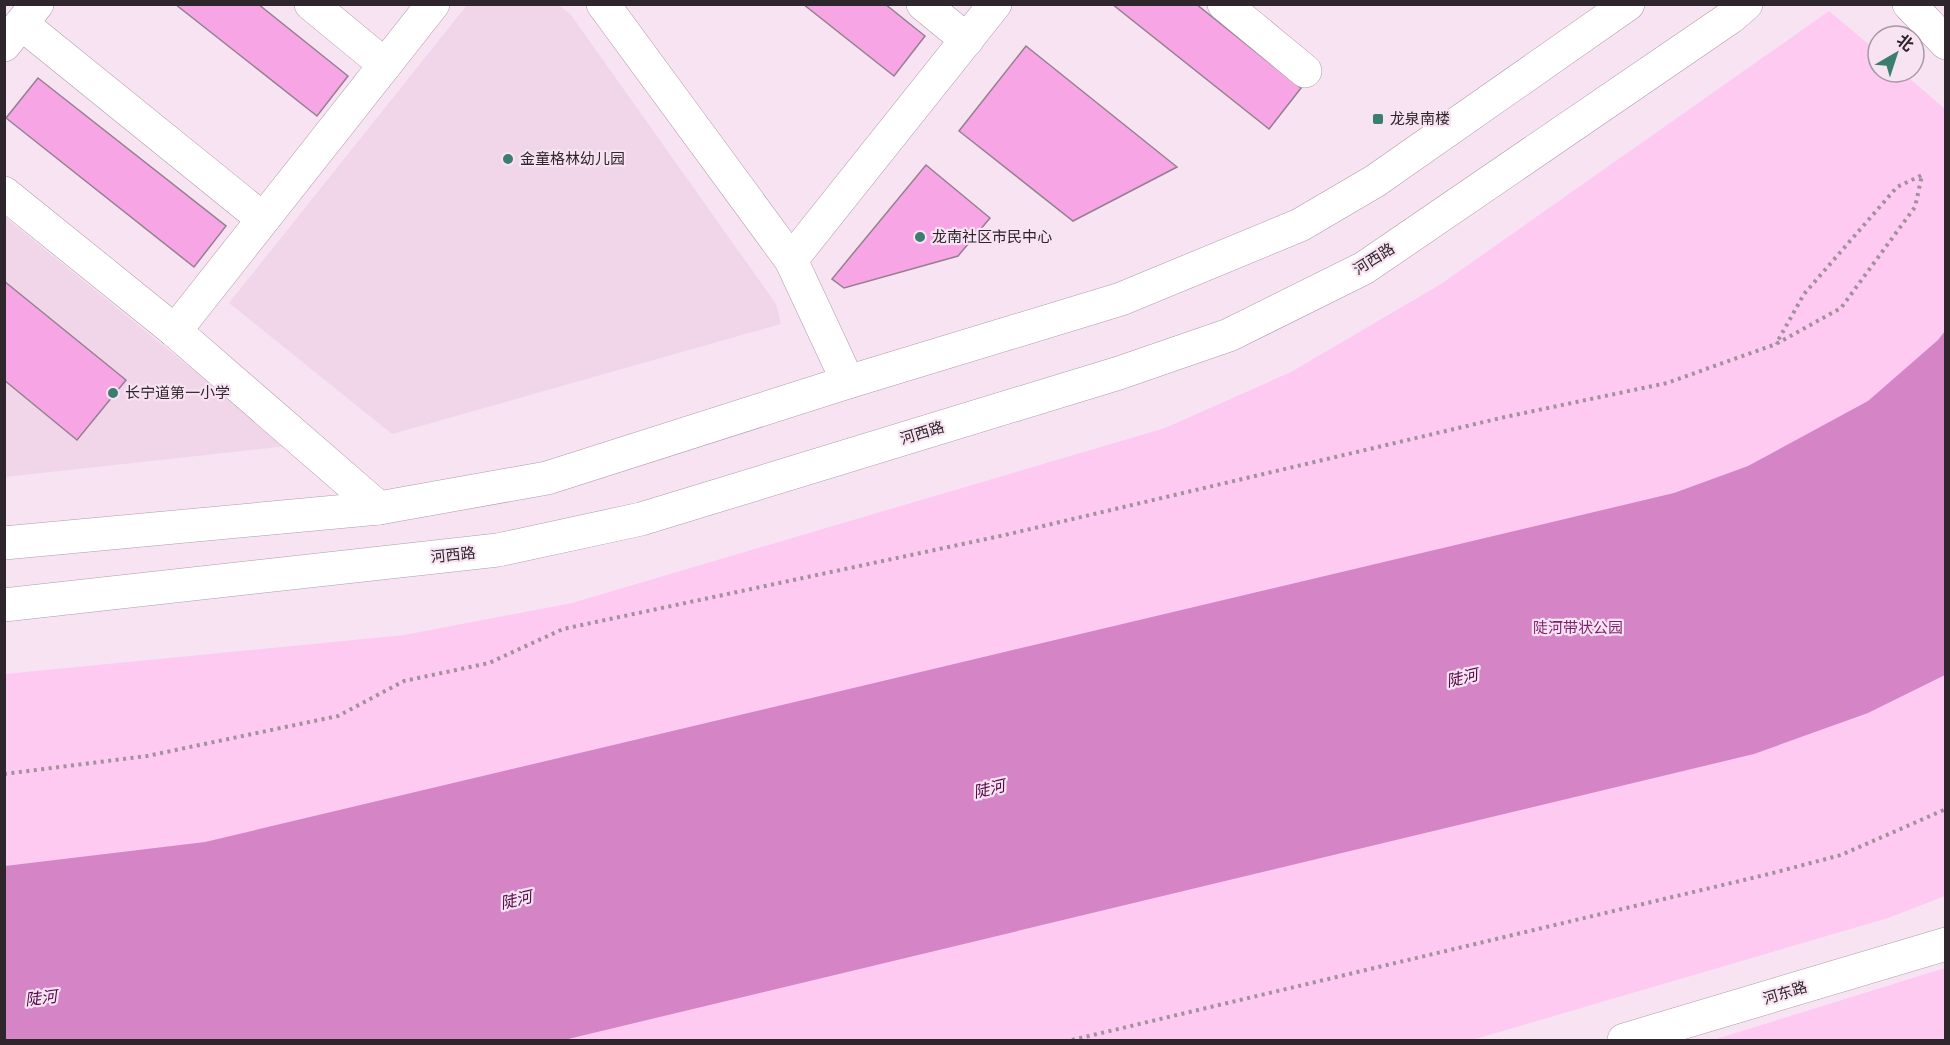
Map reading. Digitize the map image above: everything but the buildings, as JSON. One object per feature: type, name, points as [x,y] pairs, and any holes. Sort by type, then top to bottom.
[{"type":"main road","points":[[311,4],[386,65]]},
{"type":"main road","points":[[175,331],[433,4]]},
{"type":"main road","points":[[603,4],[791,260],[848,382]]},
{"type":"main road","points":[[923,4],[967,40]]},
{"type":"main road","points":[[791,260],[995,4]]},
{"type":"main road","points":[[1224,4],[1305,71]]},
{"type":"main road","points":[[4,543],[379,508],[547,478],[848,382],[1121,299],[1300,225],[1375,181],[1628,4]]},
{"type":"main road","name":"河西路","points":[[4,605],[498,550],[641,519],[1130,370],[1229,335],[1364,268],[1731,17],[1746,4]]},
{"type":"main road","points":[[1909,4],[1946,43]]},
{"type":"main road","points":[[21,24],[263,219]]},
{"type":"main road","points":[[4,193],[175,331],[379,508]]},
{"type":"main road","name":"河东路","points":[[1624,1041],[1946,944]]},
{"type":"path","points":[[4,774],[147,756],[338,716],[404,681],[489,663],[563,629],[1005,535],[1505,417],[1667,383],[1776,344],[1841,308],[1915,207],[1922,175],[1897,187],[1804,294],[1776,344]]},
{"type":"path","points":[[1071,1041],[1841,855],[1946,809]]},
{"type":"shaded area","name":"金童格林幼儿园","points":[[467,5],[559,5],[571,15],[776,304],[781,324],[392,434],[229,303]]},
{"type":"shaded area","name":"长宁道第一小学","points":[[5,217],[287,446],[5,477]]},
{"type":"green space","name":"陡河带状公园","points":[[1829,11],[1866,42],[1866,84],[1916,84],[1945,109],[1945,896],[1888,918],[1472,1040],[5,1040],[5,674],[404,635],[572,603],[1165,428],[1291,372],[1441,284]]},
{"type":"green space","points":[[1945,968],[1945,1040],[1713,1040]]},
{"type":"water","name":"陡河","points":[[1945,331],[1945,675],[1868,713],[1754,754],[564,1040],[5,1040],[5,866],[205,842],[1674,493],[1748,466],[1868,401],[1938,340]]},
{"type":"place","name":"龙泉南楼","points":[[1378,119]]},
{"type":"place","name":"金童格林幼儿园","points":[[508,159]]},
{"type":"place","name":"龙南社区市民中心","points":[[920,237]]},
{"type":"place","name":"长宁道第一小学","points":[[113,393]]}]
